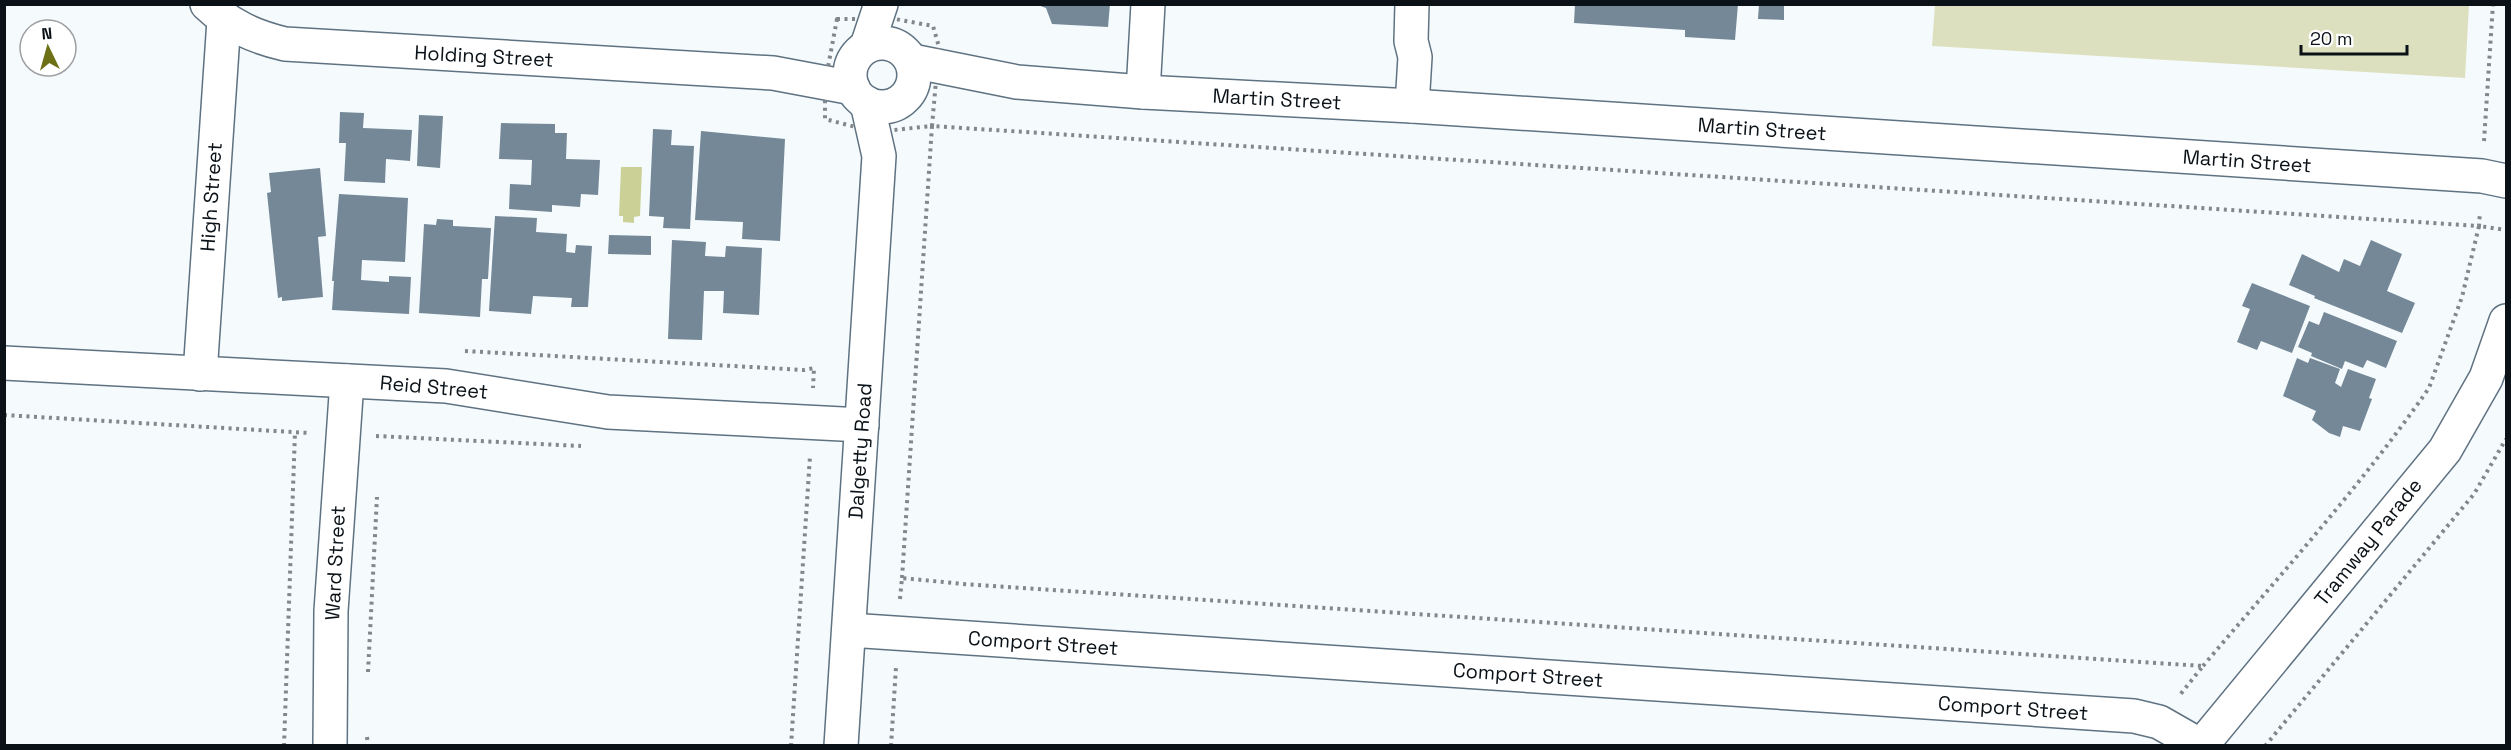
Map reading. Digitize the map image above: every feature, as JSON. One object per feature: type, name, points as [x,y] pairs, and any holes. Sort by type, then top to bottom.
[{"type":"street","points":[[881,4],[882,75]]},
{"type":"street","name":"Dalgetty Road","points":[[841,746],[879,156],[882,75],[892,4]]},
{"type":"street","points":[[1143,92],[1148,4]]},
{"type":"street","points":[[1412,4],[1412,40],[1415,57],[1412,106]]},
{"type":"street","name":"Holding Street","points":[[215,12],[255,36],[285,44],[773,73],[882,75]]},
{"type":"street","name":"High Street","points":[[200,374],[215,12]]},
{"type":"street","name":"Martin Street","points":[[882,75],[1412,106],[2494,179]]},
{"type":"street","name":"Tramway Parade","points":[[2201,746],[2496,387],[2506,321]]},
{"type":"street","name":"Reid Street","points":[[4,363],[483,390],[608,412],[862,425]]},
{"type":"street","name":"Ward Street","points":[[330,746],[331,611],[347,381]]},
{"type":"street","name":"Comport Street","points":[[849,630],[2134,716],[2159,722],[2201,746]]},
{"type":"path","points":[[2159,722],[2203,666],[2385,449],[2429,388],[2462,297],[2479,226],[2494,179],[2493,4]]},
{"type":"path","points":[[891,746],[932,126],[2479,226],[2506,230]]},
{"type":"path","points":[[4,415],[583,446]]},
{"type":"path","points":[[284,746],[295,432]]},
{"type":"path","points":[[379,448],[380,436]]},
{"type":"path","points":[[2265,746],[2406,579],[2474,494],[2506,439]]},
{"type":"path","points":[[791,746],[810,456],[798,456]]},
{"type":"path","points":[[368,682],[377,495]]},
{"type":"path","points":[[902,578],[975,585],[2203,666]]},
{"type":"path","points":[[368,726],[368,746]]},
{"type":"shaded area","points":[[1935,5],[2469,5],[2465,78],[1932,46]]},
{"type":"shaded area","points":[[621,167],[642,167],[640,216],[634,217],[634,223],[623,222],[623,216],[619,216]]},
{"type":"building","points":[[1035,4],[1110,4],[1108,27],[1052,24],[1046,8]]},
{"type":"building","points":[[1575,4],[1738,4],[1735,40],[1685,37],[1685,30],[1574,23]]},
{"type":"building","points":[[1759,4],[1784,4],[1784,20],[1758,19]]},
{"type":"building","points":[[340,112],[364,113],[363,128],[412,130],[410,161],[386,159],[385,183],[344,181],[346,143],[339,143]]},
{"type":"building","points":[[419,115],[443,116],[440,168],[417,166]]},
{"type":"building","points":[[501,123],[555,124],[555,133],[567,133],[566,159],[600,160],[598,195],[581,194],[580,207],[552,205],[552,212],[509,209],[510,184],[531,185],[532,160],[499,159]]},
{"type":"building","points":[[653,129],[672,130],[671,145],[694,146],[690,229],[663,228],[664,217],[649,216]]},
{"type":"building","points":[[701,131],[785,139],[780,241],[742,239],[743,222],[695,220]]},
{"type":"building","points":[[320,168],[326,236],[318,237],[323,297],[282,301],[282,297],[278,298],[267,193],[271,192],[269,173]]},
{"type":"building","points":[[339,194],[408,198],[405,262],[362,260],[361,280],[389,282],[389,276],[411,277],[409,314],[332,310]]},
{"type":"building","points":[[495,216],[537,218],[536,232],[567,234],[566,252],[575,253],[576,245],[592,246],[588,307],[571,307],[572,298],[533,296],[531,314],[489,311]]},
{"type":"building","points":[[437,219],[453,220],[453,226],[491,228],[488,279],[482,279],[480,317],[419,313],[424,224],[436,225]]},
{"type":"building","points":[[609,235],[651,236],[651,255],[608,254]]},
{"type":"building","points":[[672,240],[706,242],[705,256],[725,257],[726,246],[762,248],[759,315],[723,313],[724,291],[704,291],[702,340],[668,339]]},
{"type":"building","points":[[2371,240],[2402,254],[2387,291],[2415,303],[2402,333],[2314,298],[2315,296],[2289,285],[2302,254],[2339,272],[2344,259],[2360,266]]},
{"type":"building","points":[[2252,283],[2310,306],[2292,353],[2261,341],[2257,350],[2237,342],[2250,309],[2242,306]]},
{"type":"building","points":[[2324,312],[2397,341],[2386,368],[2367,360],[2363,368],[2345,361],[2342,369],[2311,356],[2312,353],[2298,347],[2309,321],[2319,325]]},
{"type":"building","points":[[2297,358],[2308,363],[2310,358],[2340,369],[2335,383],[2341,387],[2348,369],[2376,379],[2369,398],[2372,399],[2360,431],[2343,426],[2340,437],[2329,433],[2312,420],[2316,411],[2283,396]]}]
